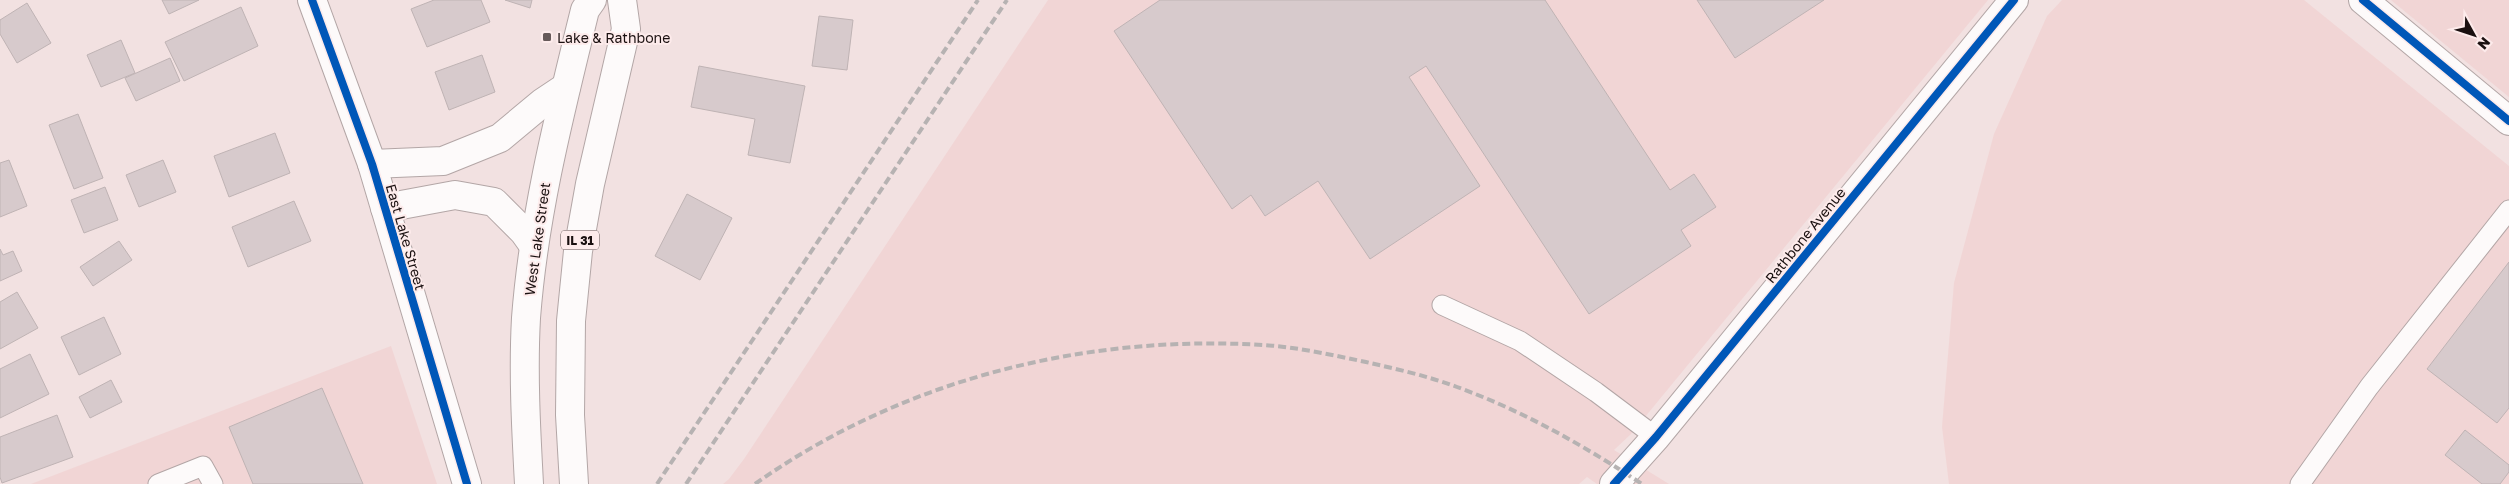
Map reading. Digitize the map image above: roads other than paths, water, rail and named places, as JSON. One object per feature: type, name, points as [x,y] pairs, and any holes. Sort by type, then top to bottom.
[{"type":"main road","name":"East Lake Street","points":[[312,0],[372,164],[467,484]]},
{"type":"main road","name":"West Lake Street","points":[[529,484],[525,417],[526,319],[534,246],[546,176],[566,86],[585,10],[592,0]]},
{"type":"main road","name":"IL 31","points":[[574,484],[570,415],[571,321],[578,251],[590,184],[626,29],[622,0]]},
{"type":"main road","points":[[2363,0],[2509,121]]},
{"type":"main road","name":"Rathbone Avenue","points":[[1614,484],[1656,437],[2009,2]]},
{"type":"main road","points":[[372,164],[443,161],[451,158],[500,138],[566,86]]},
{"type":"main road","points":[[385,208],[455,196],[494,202],[524,232],[534,246]]},
{"type":"lane","points":[[2300,484],[2369,387],[2509,210]]},
{"type":"lane","points":[[1442,305],[1520,341],[1596,392],[1656,437]]},
{"type":"lane","points":[[158,484],[203,466],[214,484]]},
{"type":"railway","points":[[657,484],[978,0]]},
{"type":"railway","points":[[686,484],[1007,0]]},
{"type":"railway","points":[[755,484],[812,448],[871,417],[933,391],[997,371],[1062,357],[1128,347],[1196,344],[1263,345],[1302,349],[1435,379],[1481,396],[1529,418],[1575,442],[1642,484]]},
{"type":"place","name":"Lake & Rathbone","points":[[547,37]]}]
